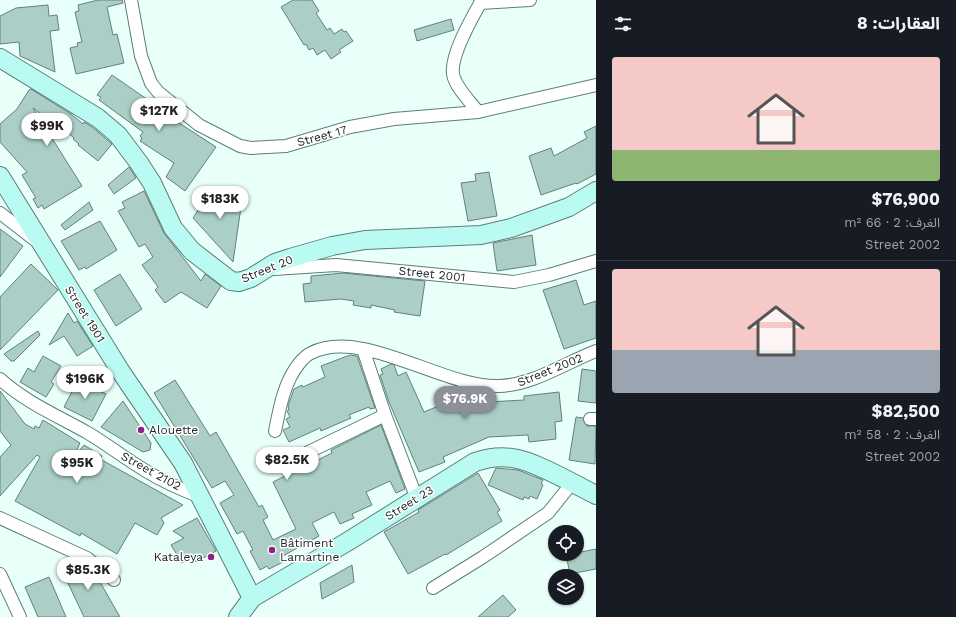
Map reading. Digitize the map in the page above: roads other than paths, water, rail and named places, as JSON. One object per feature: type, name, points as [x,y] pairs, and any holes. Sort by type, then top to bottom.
[{"type":"street","name":"Street 17","points":[[131,0],[141,56],[151,83],[158,92],[199,125],[240,146],[251,148],[286,146],[350,128],[394,119],[478,112],[596,85]]},
{"type":"street","points":[[478,112],[456,84],[453,74],[453,63],[481,2],[530,0]]},
{"type":"street","name":"Street 20","points":[[0,58],[98,118],[118,135],[139,162],[152,184],[173,228],[192,252],[231,281],[239,282],[264,270],[274,263],[332,246],[365,240],[481,235],[511,228],[569,207],[596,191]]},
{"type":"street","name":"Street 1901","points":[[0,176],[121,372],[183,463],[252,598]]},
{"type":"street","points":[[0,213],[42,245]]},
{"type":"street","name":"Street 2001","points":[[264,270],[336,265],[514,282],[549,276],[596,261]]},
{"type":"street","name":"Street 2002","points":[[275,431],[284,392],[292,375],[310,354],[333,347],[363,349],[403,360],[475,385],[499,386],[527,381],[596,351]]},
{"type":"street","points":[[363,349],[385,415],[417,499]]},
{"type":"street","name":"Street 2102","points":[[0,379],[27,400],[89,434],[147,472],[178,488],[201,497]]},
{"type":"street","points":[[286,463],[385,415]]},
{"type":"street","name":"Street 23","points":[[238,617],[252,598],[417,499],[475,462],[500,457],[513,458],[528,462],[596,495]]},
{"type":"street","points":[[433,588],[483,558],[548,513],[572,483]]},
{"type":"street","points":[[0,518],[87,558],[114,580]]},
{"type":"street","points":[[0,574],[20,617]]},
{"type":"place","name":"Alouette","points":[[141,430]]},
{"type":"place","name":"Bâtiment Lamartine","points":[[272,550]]},
{"type":"place","name":"Kataleya","points":[[211,557]]}]
